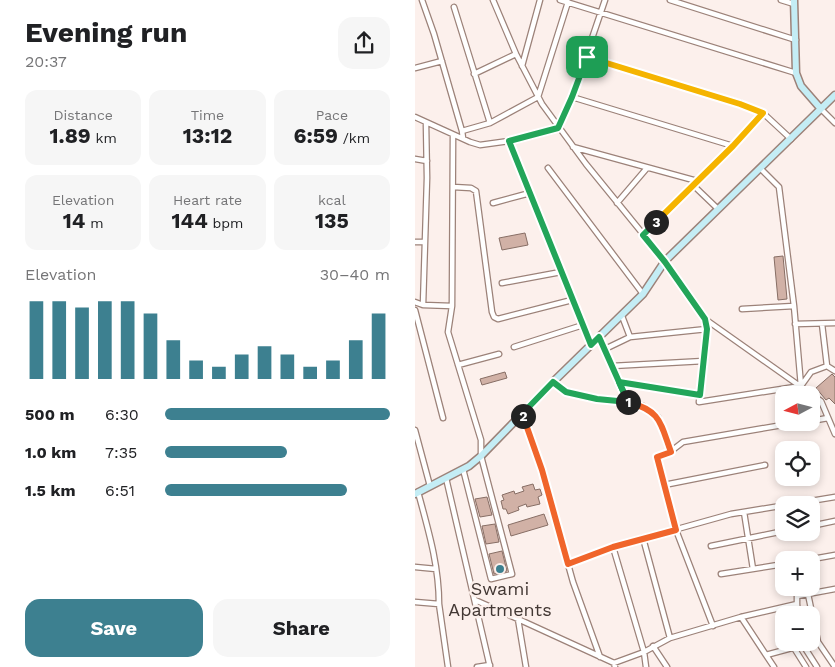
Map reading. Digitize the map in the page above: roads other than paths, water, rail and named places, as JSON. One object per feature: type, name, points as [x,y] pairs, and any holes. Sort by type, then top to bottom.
[{"type":"street","points":[[422,0],[442,61],[463,138]]},
{"type":"street","points":[[493,0],[522,66],[538,97],[558,128],[665,262],[705,319],[801,386]]},
{"type":"street","points":[[522,66],[540,0]]},
{"type":"street","points":[[561,0],[796,72]]},
{"type":"street","points":[[558,128],[587,57],[605,0]]},
{"type":"street","points":[[670,0],[796,40]]},
{"type":"street","points":[[781,0],[794,2],[796,72],[801,86],[835,124]]},
{"type":"street","points":[[462,131],[490,123],[538,97],[568,2]]},
{"type":"street","points":[[454,7],[490,123]]},
{"type":"street","points":[[474,74],[516,54]]},
{"type":"street","points":[[587,57],[731,101],[763,113],[791,139]]},
{"type":"street","points":[[415,68],[442,61]]},
{"type":"street","points":[[449,667],[439,604],[439,588],[433,548],[417,493],[463,469],[481,456],[643,294],[665,262],[835,95]]},
{"type":"street","points":[[572,97],[733,146]]},
{"type":"street","points":[[643,235],[733,146],[763,113]]},
{"type":"street","points":[[415,117],[480,145],[509,141],[558,128]]},
{"type":"street","points":[[423,304],[427,161],[426,123]]},
{"type":"street","points":[[453,135],[452,306],[448,332],[481,440],[481,456],[513,574],[491,579],[463,469]]},
{"type":"street","points":[[509,141],[591,345]]},
{"type":"street","points":[[573,147],[695,183],[718,209]]},
{"type":"street","points":[[415,159],[427,161]]},
{"type":"street","points":[[548,168],[643,294]]},
{"type":"street","points":[[617,203],[647,168]]},
{"type":"street","points":[[761,169],[779,188],[794,306],[801,386]]},
{"type":"street","points":[[453,187],[471,188],[476,191],[494,317],[498,319],[572,300]]},
{"type":"street","points":[[493,203],[529,193]]},
{"type":"street","points":[[415,242],[425,242]]},
{"type":"street","points":[[502,282],[561,272]]},
{"type":"street","points":[[415,302],[452,306]]},
{"type":"street","points":[[741,309],[794,306]]},
{"type":"street","points":[[415,310],[443,418]]},
{"type":"street","points":[[622,316],[629,336]]},
{"type":"street","points":[[705,319],[707,329],[699,402],[775,390]]},
{"type":"street","points":[[795,324],[835,323]]},
{"type":"street","points":[[822,324],[827,366]]},
{"type":"street","points":[[514,347],[583,326]]},
{"type":"street","points":[[605,349],[629,336],[707,329]]},
{"type":"street","points":[[599,337],[628,402]]},
{"type":"street","points":[[458,365],[499,354]]},
{"type":"street","points":[[612,366],[704,361]]},
{"type":"street","points":[[801,386],[811,372],[827,366]]},
{"type":"street","points":[[827,366],[835,371]]},
{"type":"street","points":[[553,382],[566,392],[643,406],[658,417],[671,452]]},
{"type":"street","points":[[619,382],[700,395]]},
{"type":"street","points":[[820,399],[835,433]]},
{"type":"street","points":[[522,414],[542,470],[568,564],[601,657]]},
{"type":"street","points":[[820,419],[828,418]]},
{"type":"street","points":[[713,626],[676,530],[657,457],[671,452],[683,442],[775,426]]},
{"type":"street","points":[[415,430],[417,447],[430,486]]},
{"type":"street","points":[[664,485],[765,465]]},
{"type":"street","points":[[446,478],[490,666],[477,667]]},
{"type":"street","points":[[568,564],[643,538],[744,512],[835,496]]},
{"type":"street","points":[[744,512],[753,569]]},
{"type":"street","points":[[820,524],[835,521]]},
{"type":"street","points":[[711,546],[775,532]]},
{"type":"street","points":[[643,538],[670,638]]},
{"type":"street","points":[[613,547],[646,667]]},
{"type":"street","points":[[820,558],[835,555]]},
{"type":"street","points":[[721,574],[775,565]]},
{"type":"street","points":[[415,567],[436,569]]},
{"type":"street","points":[[820,592],[835,589]]},
{"type":"street","points":[[475,600],[615,665],[670,638],[741,617],[797,604],[797,596]]},
{"type":"street","points":[[808,596],[818,642],[835,667]]},
{"type":"street","points":[[415,602],[439,604]]},
{"type":"street","points":[[741,617],[774,667]]},
{"type":"street","points":[[518,620],[525,667]]},
{"type":"street","points":[[653,646],[667,667]]},
{"type":"street","points":[[766,656],[784,651]]},
{"type":"street","points":[[796,651],[806,667]]},
{"type":"street","points":[[807,651],[817,667]]},
{"type":"place","name":"Swami Apartments","points":[[500,569]]}]
